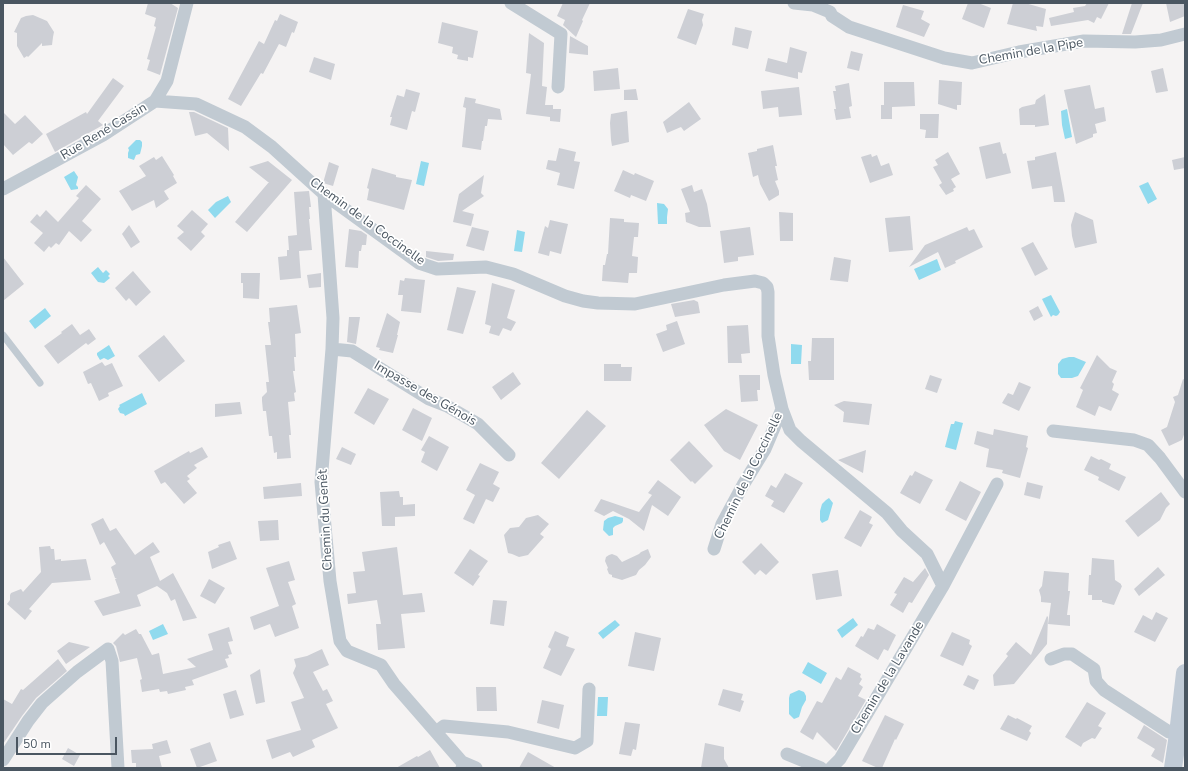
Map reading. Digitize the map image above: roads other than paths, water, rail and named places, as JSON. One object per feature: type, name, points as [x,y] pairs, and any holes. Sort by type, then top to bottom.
[{"type":"street","name":"Rue René Cassin","points":[[4,188],[103,135],[155,101],[167,81],[187,3]]},
{"type":"street","points":[[511,3],[561,34],[558,87]]},
{"type":"street","name":"Chemin de la Pipe","points":[[794,3],[834,7],[832,16],[849,28],[944,58],[972,63],[1019,52],[1084,42],[1135,42],[1161,40],[1185,34]]},
{"type":"street","name":"Chemin de la Coccinelle","points":[[155,101],[196,104],[245,127],[272,147],[324,194],[419,263],[437,269],[486,267],[513,274],[565,296],[598,303],[635,304],[724,285],[755,281],[763,283],[767,287],[768,292],[768,336],[774,375],[782,409],[765,449],[722,524],[714,549]]},
{"type":"street","name":"Chemin du Genêt","points":[[324,194],[333,318],[332,349],[321,482],[330,582],[340,641],[347,651],[381,665],[394,684],[436,732],[462,765]]},
{"type":"street","name":"Impasse des Génois","points":[[332,349],[352,351],[429,398],[447,406],[478,424],[509,455]]},
{"type":"street","points":[[782,409],[790,430],[801,441],[887,513],[902,531],[927,554],[944,586]]},
{"type":"street","points":[[1054,431],[1134,440],[1148,445],[1160,458],[1185,492]]},
{"type":"street","name":"Chemin de la Lavande","points":[[832,768],[840,759],[944,586],[997,484]]},
{"type":"street","points":[[3,760],[42,703],[77,672],[108,649],[112,661],[118,768]]},
{"type":"street","points":[[1051,659],[1064,654],[1072,654],[1094,669],[1096,681],[1104,690],[1169,732],[1178,734]]},
{"type":"street","points":[[1173,768],[1185,673]]},
{"type":"street","points":[[436,732],[444,726],[508,732],[575,748],[587,741],[590,689]]},
{"type":"street","points":[[787,754],[821,768]]},
{"type":"street","points":[[462,765],[476,768]]},
{"type":"lane","points":[[3,335],[40,383]]},
{"type":"water","points":[[1067,109],[1072,137],[1065,139],[1061,111]]},
{"type":"water","points":[[136,140],[140,140],[142,142],[142,146],[140,154],[136,155],[134,160],[128,158],[128,148]]},
{"type":"water","points":[[421,161],[429,163],[424,186],[416,184]]},
{"type":"water","points":[[74,171],[78,177],[76,185],[78,189],[71,190],[64,177]]},
{"type":"water","points":[[1148,182],[1157,199],[1148,204],[1139,186]]},
{"type":"water","points":[[228,196],[231,202],[215,218],[208,210],[216,202]]},
{"type":"water","points":[[657,203],[664,204],[668,209],[667,224],[658,224]]},
{"type":"water","points":[[517,230],[525,232],[522,252],[514,251]]},
{"type":"water","points":[[937,259],[941,270],[919,280],[914,269]]},
{"type":"water","points":[[98,267],[103,273],[106,270],[110,274],[108,276],[110,278],[104,283],[98,282],[91,273]]},
{"type":"water","points":[[1051,295],[1060,312],[1058,315],[1053,315],[1051,317],[1042,299]]},
{"type":"water","points":[[45,308],[51,316],[35,329],[29,321]]},
{"type":"water","points":[[791,344],[802,345],[801,364],[791,364]]},
{"type":"water","points":[[109,345],[115,356],[108,360],[104,358],[100,360],[97,353]]},
{"type":"water","points":[[1074,357],[1086,362],[1078,376],[1072,378],[1061,378],[1058,374],[1058,364],[1062,359]]},
{"type":"water","points":[[142,393],[147,404],[125,416],[124,414],[120,413],[118,409],[120,406],[119,405]]},
{"type":"water","points":[[955,421],[963,423],[956,450],[945,447],[951,424],[954,424]]},
{"type":"water","points":[[829,498],[833,503],[828,520],[822,523],[820,520],[820,511],[822,504]]},
{"type":"water","points":[[615,516],[623,518],[623,521],[613,528],[613,535],[609,536],[603,530],[604,521]]},
{"type":"water","points":[[853,618],[858,625],[842,638],[837,630]]},
{"type":"water","points":[[615,620],[620,625],[603,639],[598,633]]},
{"type":"water","points":[[163,624],[168,634],[153,640],[149,631]]},
{"type":"water","points":[[808,662],[827,673],[821,684],[802,673]]},
{"type":"water","points":[[799,690],[804,692],[806,700],[799,717],[794,719],[789,714],[789,698],[790,694]]},
{"type":"water","points":[[598,697],[608,697],[607,716],[597,716]]}]
